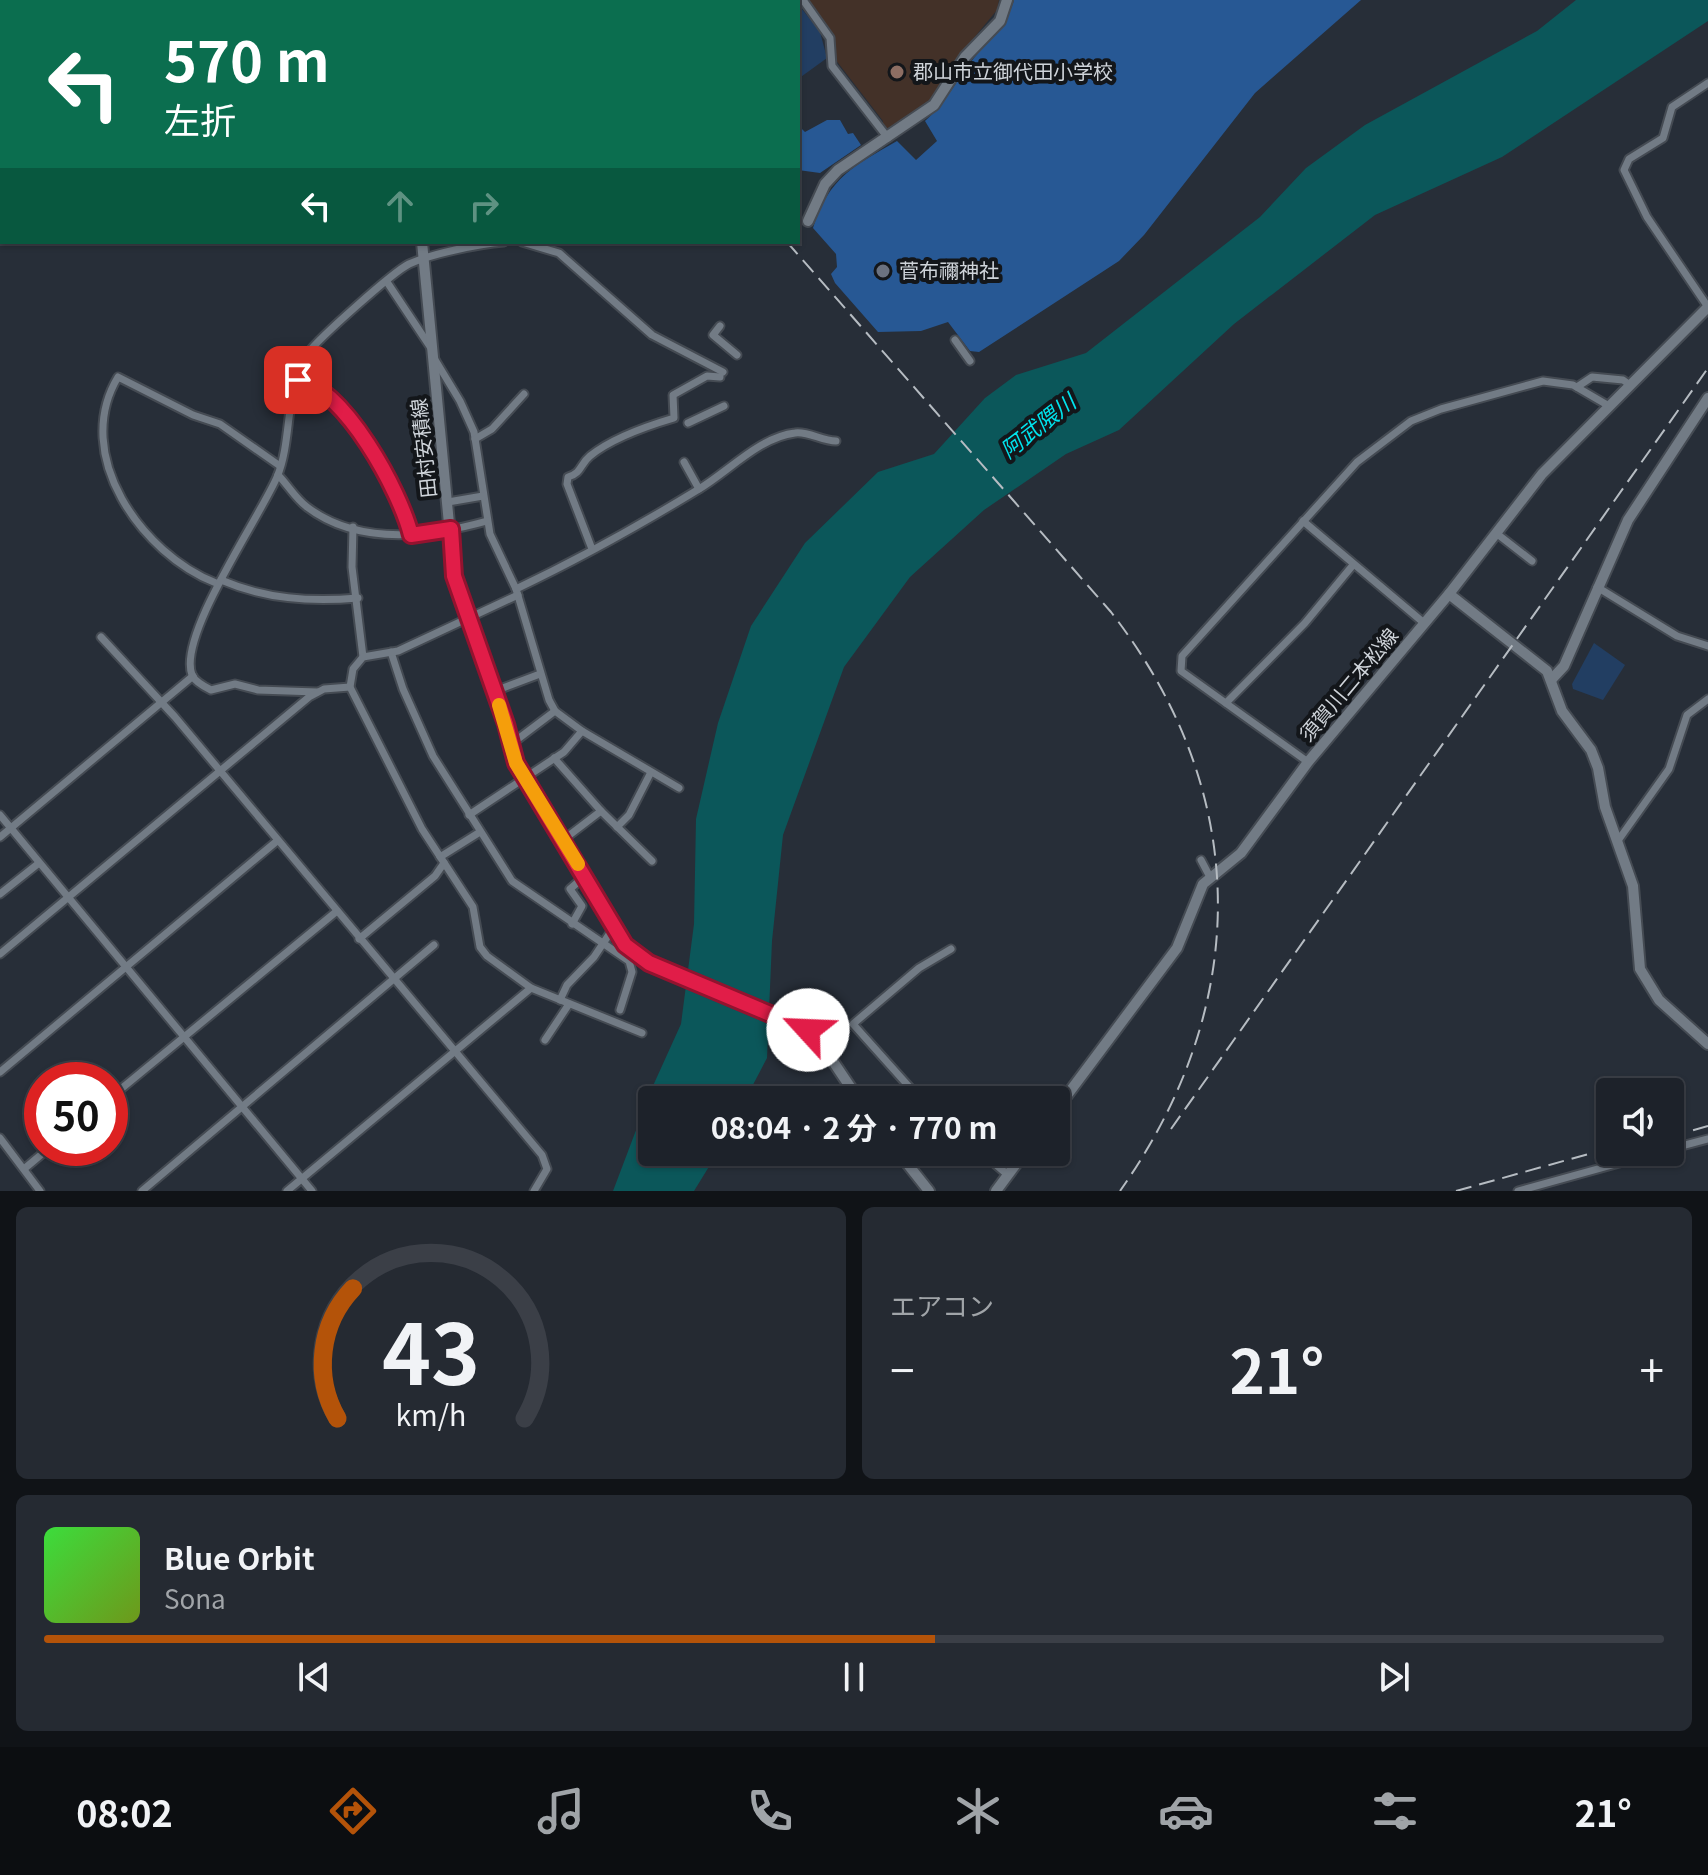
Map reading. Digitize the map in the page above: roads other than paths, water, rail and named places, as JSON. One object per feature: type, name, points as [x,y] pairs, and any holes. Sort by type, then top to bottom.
[{"type":"main road","points":[[808,221],[825,184],[838,170],[934,105],[965,57],[1000,21],[1007,0]]},
{"type":"main road","name":"田村安積線","points":[[422,244],[454,576],[495,691],[510,745],[524,778],[632,952],[672,973],[777,1016],[814,1035],[849,1086]]},
{"type":"main road","name":"須賀川二本松線","points":[[1070,1091],[1177,948],[1189,922],[1194,901],[1210,877],[1241,853],[1308,762],[1449,594],[1542,474],[1708,307]]},
{"type":"main road","points":[[1551,680],[1564,666],[1628,520],[1708,398]]},
{"type":"main road","points":[[1449,594],[1543,666],[1562,711],[1595,760],[1617,842],[1633,886],[1635,948],[1643,977],[1659,1000],[1708,1044]]},
{"type":"main road","points":[[909,1166],[929,1191]]},
{"type":"main road","points":[[996,1191],[1015,1166]]},
{"type":"street","points":[[803,0],[830,38],[832,66],[888,138]]},
{"type":"street","points":[[1708,83],[1672,107],[1664,136],[1630,157],[1624,170],[1647,218],[1708,307]]},
{"type":"street","points":[[0,837],[193,676],[194,647],[219,581],[279,471],[298,380],[305,358],[314,345],[402,268],[495,244]]},
{"type":"street","points":[[529,244],[559,253],[652,335],[721,375],[707,376],[673,395],[674,418],[611,444],[588,457],[581,471],[568,477],[567,487],[592,549]]},
{"type":"street","points":[[387,282],[460,401],[475,439],[487,521],[495,548],[517,592],[540,674],[555,711],[650,774],[679,788]]},
{"type":"street","points":[[720,326],[713,335],[737,355]]},
{"type":"street","points":[[955,340],[970,361]]},
{"type":"street","points":[[358,598],[318,601],[283,598],[219,581],[184,566],[145,531],[119,495],[101,427],[112,386],[118,377],[193,415],[220,424],[279,471],[307,507],[353,527],[383,534],[411,535],[487,521]]},
{"type":"street","points":[[1577,387],[1592,377],[1623,380],[1630,385]]},
{"type":"street","points":[[298,380],[334,403],[350,418],[386,477],[411,535]]},
{"type":"street","points":[[1308,762],[1181,671],[1180,659],[1357,462],[1421,416],[1531,383],[1554,381],[1577,387],[1609,406]]},
{"type":"street","points":[[475,439],[492,429],[524,394]]},
{"type":"street","points":[[688,423],[724,406]]},
{"type":"street","points":[[642,1033],[531,988],[483,952],[476,939],[473,907],[416,819],[350,687],[353,669],[363,657],[391,652],[469,619],[699,489],[777,438],[798,433],[836,441]]},
{"type":"street","points":[[684,462],[699,489]]},
{"type":"street","points":[[448,502],[483,496]]},
{"type":"street","points":[[1303,521],[1424,623]]},
{"type":"street","points":[[353,527],[352,567],[363,657]]},
{"type":"street","points":[[1496,533],[1532,561]]},
{"type":"street","points":[[1226,703],[1305,623],[1353,565]]},
{"type":"street","points":[[1597,587],[1677,636],[1708,646]]},
{"type":"street","points":[[101,637],[220,771],[547,1164],[534,1191]]},
{"type":"street","points":[[391,652],[429,748],[480,832],[521,890],[626,957],[632,969],[620,1010]]},
{"type":"street","points":[[495,691],[540,674]]},
{"type":"street","points":[[193,676],[211,690],[235,684],[258,690],[317,692],[350,687]]},
{"type":"street","points":[[0,954],[317,692]]},
{"type":"street","points":[[1617,842],[1669,769],[1687,715],[1708,699]]},
{"type":"street","points":[[510,745],[555,711]]},
{"type":"street","points":[[469,815],[554,758],[582,731]]},
{"type":"street","points":[[554,758],[601,811],[652,861]]},
{"type":"street","points":[[617,827],[631,812],[650,774]]},
{"type":"street","points":[[563,840],[601,811]]},
{"type":"street","points":[[0,815],[312,1191]]},
{"type":"street","points":[[359,939],[435,876],[442,860],[480,832]]},
{"type":"street","points":[[0,1072],[277,841]]},
{"type":"street","points":[[1201,860],[1210,877]]},
{"type":"street","points":[[0,894],[39,863]]},
{"type":"street","points":[[572,924],[582,906],[570,889],[585,876]]},
{"type":"street","points":[[128,1083],[337,911]]},
{"type":"street","points":[[560,1000],[567,985],[593,959],[614,927]]},
{"type":"street","points":[[142,1191],[434,945]]},
{"type":"street","points":[[908,1086],[852,1026],[868,1008],[916,970],[951,949]]},
{"type":"street","points":[[287,1191],[531,988]]},
{"type":"street","points":[[545,1040],[551,1036],[569,1004]]},
{"type":"street","points":[[0,1138],[40,1191]]},
{"type":"street","points":[[1684,1145],[1708,1139]]},
{"type":"street","points":[[24,1169],[28,1166]]},
{"type":"street","points":[[997,1166],[1008,1175]]},
{"type":"street","points":[[1518,1191],[1608,1166]]},
{"type":"water","name":"阿武隈川","points":[[1576,0],[1708,0],[1708,21],[1502,157],[1375,215],[1234,324],[1119,430],[1066,454],[984,510],[910,577],[844,667],[783,835],[772,941],[767,1058],[752,1086],[653,1086],[681,1024],[694,924],[696,819],[718,723],[751,626],[805,543],[878,472],[934,454],[985,398],[1016,375],[1086,353],[1260,217],[1306,168],[1365,125],[1537,31]]},
{"type":"water","points":[[638,1125],[638,1166],[709,1166],[694,1191],[613,1191]]},
{"type":"railway","points":[[789,244],[1111,612],[1157,681],[1190,753],[1211,826],[1218,900],[1212,974],[1194,1047],[1163,1120],[1120,1191]]},
{"type":"railway","points":[[1171,1129],[1708,368]]},
{"type":"railway","points":[[1684,1133],[1708,1126]]},
{"type":"railway","points":[[1456,1191],[1596,1152]]},
{"type":"place","name":"郡山市立御代田小学校","points":[[897,72]]},
{"type":"place","name":"菅布禰神社","points":[[883,271]]}]
